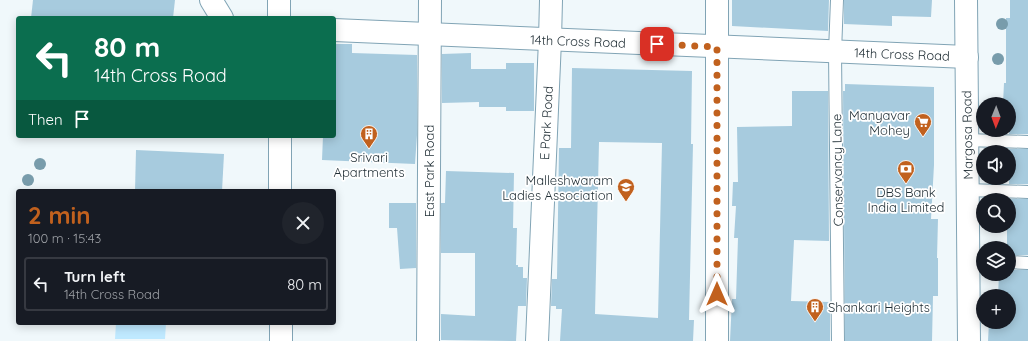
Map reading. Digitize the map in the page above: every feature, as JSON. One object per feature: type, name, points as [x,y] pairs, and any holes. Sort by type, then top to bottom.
[{"type":"street","points":[[211,0],[221,16]]},
{"type":"street","points":[[279,0],[279,16]]},
{"type":"street","name":"East Park Road","points":[[428,341],[431,35],[430,0]]},
{"type":"street","name":"E Park Road","points":[[537,341],[551,0]]},
{"type":"street","points":[[717,0],[717,341]]},
{"type":"street","name":"Margosa Road","points":[[966,0],[968,190],[976,261],[969,341]]},
{"type":"street","name":"14th Cross Road","points":[[336,30],[967,57]]},
{"type":"street","points":[[280,138],[280,189]]},
{"type":"street","points":[[281,325],[281,341]]},
{"type":"lane","name":"Conservancy Lane","points":[[837,0],[838,341]]},
{"type":"lane","points":[[968,140],[1028,142]]},
{"type":"lane","points":[[968,190],[1028,192]]},
{"type":"lane","points":[[1016,262],[1028,263]]},
{"type":"shaded area","points":[[116,325],[166,325],[165,339],[115,339]]},
{"type":"building","points":[[33,0],[175,0],[173,16],[31,16]]},
{"type":"building","points":[[732,0],[829,0],[828,31],[732,26]]},
{"type":"building","points":[[844,0],[932,0],[931,17],[892,16],[892,26],[844,24]]},
{"type":"building","points":[[1010,0],[1028,0],[1028,134],[1016,134],[1016,97],[1003,97],[1004,83],[1006,83],[1006,18],[1010,18]]},
{"type":"building","points":[[336,44],[352,44],[352,53],[417,55],[417,135],[415,164],[322,160],[323,138],[336,138]]},
{"type":"building","points":[[471,53],[471,69],[506,69],[506,63],[534,63],[534,111],[506,111],[506,107],[479,107],[479,102],[442,103],[442,54]]},
{"type":"building","points":[[572,68],[692,71],[691,144],[693,144],[689,320],[694,320],[693,341],[560,341],[562,309],[556,309],[556,306],[551,306],[552,279],[557,279],[559,148],[571,148]],"holes":[[[599,142],[662,143],[658,318],[595,314]]]},
{"type":"building","points":[[845,84],[934,87],[934,165],[931,219],[938,219],[938,296],[933,296],[932,341],[845,341],[843,91],[845,91]]},
{"type":"building","points":[[792,91],[828,91],[829,241],[794,240],[791,301],[830,302],[830,341],[730,341],[732,299],[736,299],[738,238],[734,238],[736,206],[732,206],[733,182],[738,182],[737,127],[792,126]]},
{"type":"building","points":[[1016,149],[1028,149],[1028,184],[1016,184]]},
{"type":"building","points":[[136,150],[224,154],[222,189],[135,189]]},
{"type":"building","points":[[446,171],[514,173],[513,228],[517,228],[516,265],[518,265],[518,267],[523,267],[523,278],[527,278],[526,306],[518,306],[516,341],[441,340],[441,314],[475,316],[475,253],[441,253],[441,203],[445,203]]},
{"type":"building","points":[[1016,199],[1028,199],[1028,255],[1016,255],[1016,241],[1007,241],[1007,233],[1016,233]]},
{"type":"building","points":[[389,203],[416,203],[416,268],[400,269],[397,228],[389,228]]},
{"type":"building","points":[[1016,270],[1028,270],[1028,341],[988,341],[989,329],[1016,329],[1016,289],[998,289],[999,281],[1016,281]]},
{"type":"place","name":"Manyavar Mohey","points":[[923,137]]},
{"type":"place","name":"Srivari Apartments","points":[[369,149]]},
{"type":"place","name":"DBS Bank India Limited","points":[[906,184]]},
{"type":"place","name":"Malleshwaram Ladies Association","points":[[626,202]]},
{"type":"place","name":"Shankari Heights","points":[[815,322]]},
{"type":"route","points":[[657,44],[717,47],[717,294]]}]
